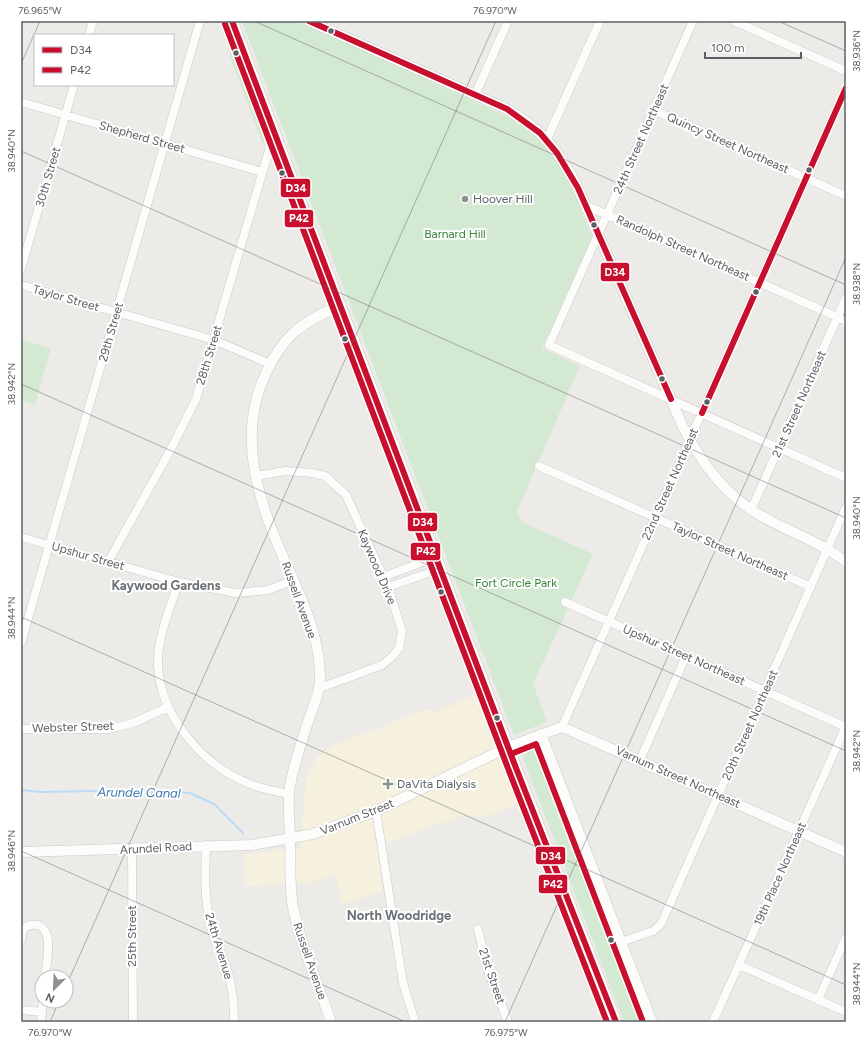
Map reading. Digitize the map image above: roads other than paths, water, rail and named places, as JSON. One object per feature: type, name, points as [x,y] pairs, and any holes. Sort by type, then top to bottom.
[{"type":"main road","points":[[232,21],[508,747],[616,1022]]},
{"type":"street","points":[[89,34],[93,21]]},
{"type":"street","name":"29th Street","points":[[21,643],[200,21]]},
{"type":"street","name":"Randolph Street Northeast","points":[[309,21],[475,95],[518,116],[547,139],[569,171],[599,234],[690,439],[724,485],[737,499],[751,510],[827,550],[846,562]]},
{"type":"street","points":[[475,95],[508,21]]},
{"type":"street","points":[[547,139],[600,21]]},
{"type":"street","name":"24th Street Northeast","points":[[671,399],[549,345],[693,21]]},
{"type":"street","points":[[734,21],[846,71]]},
{"type":"street","name":"30th Street","points":[[21,269],[74,86]]},
{"type":"street","name":"22nd Street Northeast","points":[[562,727],[846,88]]},
{"type":"street","name":"Shepherd Street","points":[[21,102],[262,172]]},
{"type":"street","name":"Quincy Street Northeast","points":[[654,110],[846,196]]},
{"type":"street","name":"28th Street","points":[[108,562],[188,416],[200,387],[274,133]]},
{"type":"street","name":"Randolph Street Northeast","points":[[585,205],[846,321]]},
{"type":"street","name":"Taylor Street","points":[[21,285],[214,340],[270,364]]},
{"type":"street","name":"21st Street Northeast","points":[[751,510],[846,298]]},
{"type":"street","name":"Russell Avenue","points":[[331,1022],[299,936],[292,905],[289,860],[290,838],[288,794],[295,763],[320,688],[318,656],[310,623],[266,512],[251,457],[252,422],[259,387],[279,347],[299,328],[328,311],[340,306]]},
{"type":"street","points":[[671,399],[846,478]]},
{"type":"street","name":"Taylor Street Northeast","points":[[539,466],[811,587]]},
{"type":"street","name":"Kaywood Drive","points":[[255,476],[286,471],[312,473],[325,476],[346,495],[388,587],[402,631],[401,640],[396,652],[382,665],[320,688]]},
{"type":"street","name":"20th Street Northeast","points":[[621,942],[653,931],[661,924],[846,507]]},
{"type":"street","name":"Upshur Street","points":[[21,537],[179,582],[243,593],[268,590],[294,580]]},
{"type":"street","points":[[383,577],[436,558]]},
{"type":"street","points":[[388,587],[440,569]]},
{"type":"street","points":[[179,582],[159,650],[158,664],[161,685],[168,707],[199,750],[221,769],[250,784],[288,794]]},
{"type":"street","name":"Upshur Street Northeast","points":[[565,602],[846,726]]},
{"type":"street","points":[[640,760],[686,656]]},
{"type":"street","name":"Webster Street","points":[[21,729],[109,729],[132,722],[168,707]]},
{"type":"street","name":"19th Place Northeast","points":[[713,1022],[846,726]]},
{"type":"street","points":[[508,747],[562,727]]},
{"type":"street","name":"Varnum Street Northeast","points":[[562,727],[640,760],[846,852]]},
{"type":"street","points":[[542,734],[652,1022]]},
{"type":"street","name":"Varnum Street","points":[[290,838],[313,834],[376,811],[508,747]]},
{"type":"street","points":[[376,811],[403,983],[415,1022]]},
{"type":"street","name":"Arundel Road","points":[[21,852],[206,845],[252,845],[290,838]]},
{"type":"street","name":"24th Avenue","points":[[206,845],[204,876],[207,908],[211,929],[229,976],[234,1009],[234,1022]]},
{"type":"street","name":"25th Street","points":[[132,849],[133,1022]]},
{"type":"street","points":[[21,940],[23,930],[27,926],[38,926],[43,928],[46,932],[48,941],[46,969]]},
{"type":"street","name":"21st Street","points":[[478,929],[487,968],[508,1022]]},
{"type":"street","points":[[818,1000],[846,936]]},
{"type":"street","points":[[739,964],[846,1012]]},
{"type":"street","points":[[42,1009],[42,1022]]},
{"type":"street","points":[[21,1010],[42,1012]]},
{"type":"waterway","name":"Arundel Canal","points":[[21,790],[41,792],[148,790],[190,793],[214,804],[243,833]]},
{"type":"place","name":"Hoover Hill","points":[[465,199]]},
{"type":"place","name":"DaVita Dialysis","points":[[388,784]]},
{"type":"district","name":"Kaywood Gardens","points":[[166,585]]},
{"type":"district","name":"North Woodridge","points":[[399,915]]},
{"type":"park label","name":"Barnard Hill","points":[[455,234]]},
{"type":"park label","name":"Fort Circle Park","points":[[516,583]]}]
